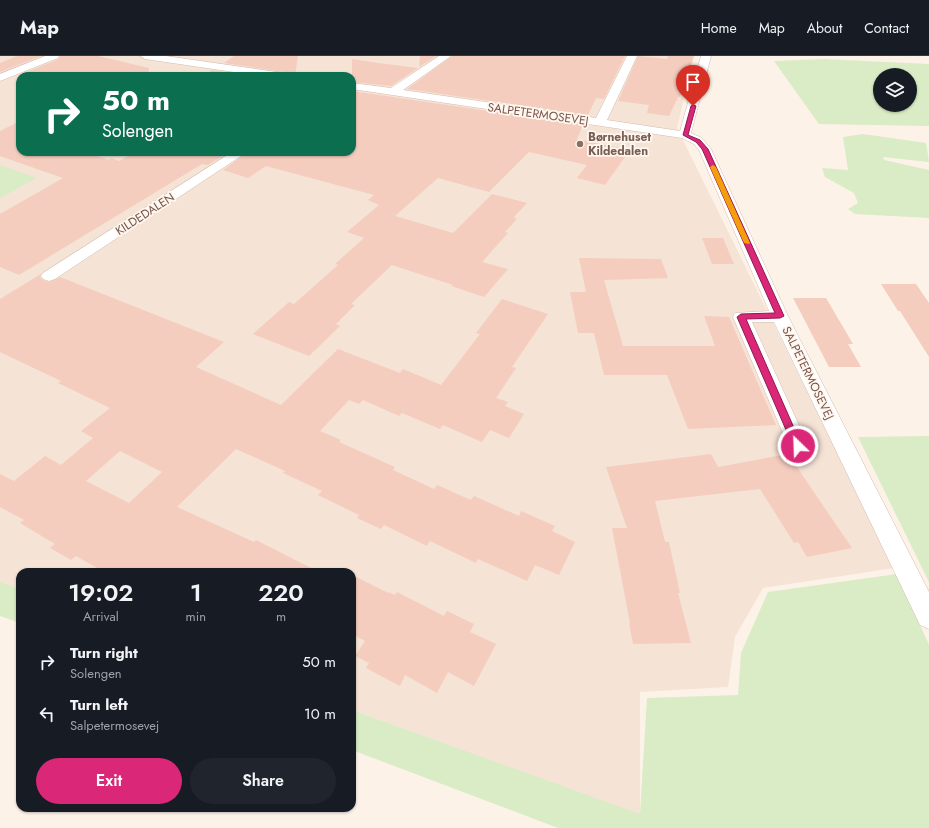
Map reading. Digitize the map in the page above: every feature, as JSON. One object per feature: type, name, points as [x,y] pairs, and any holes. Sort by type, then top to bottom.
[{"type":"street","points":[[0,78],[54,56]]},
{"type":"street","points":[[145,56],[254,72]]},
{"type":"street","points":[[188,63],[198,56]]},
{"type":"street","points":[[600,123],[632,56]]},
{"type":"street","points":[[685,135],[706,56]]},
{"type":"street","points":[[428,57],[444,57]]},
{"type":"street","points":[[393,92],[444,57]]},
{"type":"street","name":"SALPETERMOSEVEJ","points":[[356,87],[685,135],[698,141],[705,149],[780,316],[929,617]]},
{"type":"street","name":"KILDEDALEN","points":[[49,276],[235,156]]},
{"type":"street","points":[[780,316],[741,317],[798,446]]},
{"type":"shaded area","points":[[0,56],[694,56],[677,128],[894,568],[763,588],[735,637],[728,687],[640,692],[640,815],[356,711],[356,568],[16,568],[16,588],[0,582]]},
{"type":"green space","points":[[824,59],[929,64],[929,126],[819,124],[774,61]]},
{"type":"green space","points":[[863,134],[926,143],[929,162],[883,157],[884,160],[929,170],[929,218],[855,214],[848,209],[858,203],[854,193],[825,177],[822,168],[848,170],[843,137]]},
{"type":"green space","points":[[0,165],[37,178],[0,198]]},
{"type":"green space","points":[[929,436],[929,582],[858,437]]},
{"type":"green space","points":[[897,574],[929,645],[929,828],[558,828],[356,752],[356,711],[640,814],[647,698],[738,695],[741,653],[768,592]]},
{"type":"green space","points":[[0,582],[16,588],[16,622],[0,616]]},
{"type":"building","points":[[17,56],[41,56],[0,72],[0,63]]},
{"type":"building","points":[[60,56],[98,56],[149,68],[148,72],[27,72],[59,59]]},
{"type":"building","points":[[234,56],[298,56],[296,72],[284,72],[224,63]]},
{"type":"building","points":[[420,56],[436,56],[419,67]]},
{"type":"building","points":[[452,56],[625,56],[604,99],[596,98],[588,115],[407,89]]},
{"type":"building","points":[[638,56],[667,59],[668,56],[694,56],[680,97],[678,97],[669,116],[647,113],[649,105],[618,101]]},
{"type":"building","points":[[352,59],[418,68],[391,86],[356,82],[356,72],[352,72]]},
{"type":"building","points":[[212,70],[225,72],[209,72]]},
{"type":"building","points":[[356,92],[583,125],[577,139],[630,150],[605,185],[577,178],[587,165],[529,152],[489,192],[438,178],[395,216],[453,233],[492,194],[527,203],[515,216],[514,218],[517,219],[505,232],[508,233],[482,262],[508,269],[484,297],[392,265],[351,304],[355,305],[336,324],[340,326],[309,356],[253,334],[289,302],[294,304],[338,265],[335,264],[364,238],[347,232],[379,205],[368,200],[374,195],[266,166],[248,178],[223,170],[242,156],[356,156]]},
{"type":"building","points":[[16,123],[16,156],[96,156],[119,161],[128,156],[223,156],[208,165],[202,164],[19,275],[0,267],[0,214],[63,178],[0,156],[0,131]]},
{"type":"building","points":[[702,238],[723,238],[734,264],[712,264]]},
{"type":"building","points":[[579,258],[661,259],[668,278],[604,280],[623,346],[715,346],[704,316],[729,317],[776,425],[688,429],[667,375],[604,375],[594,333],[578,333],[570,292],[586,292]]},
{"type":"building","points":[[41,274],[40,277],[43,280],[49,282],[60,277],[224,342],[196,367],[281,405],[338,349],[400,373],[403,369],[441,385],[480,334],[476,333],[502,299],[548,314],[512,367],[516,368],[496,398],[508,402],[505,406],[524,414],[509,438],[490,430],[482,442],[443,425],[440,429],[402,413],[399,416],[363,400],[359,404],[349,400],[320,431],[341,440],[339,442],[395,467],[393,470],[434,489],[437,485],[471,500],[474,496],[519,516],[521,511],[555,526],[552,531],[575,542],[559,575],[535,565],[527,581],[478,559],[476,563],[430,541],[427,546],[384,525],[381,529],[357,518],[359,515],[318,495],[322,491],[283,473],[285,471],[236,449],[177,507],[254,542],[256,540],[311,568],[97,568],[76,556],[71,560],[50,548],[55,544],[20,523],[24,520],[0,507],[0,474],[14,481],[45,456],[61,465],[93,438],[81,431],[110,408],[58,383],[61,381],[0,352],[0,299]],"holes":[[[120,451],[162,472],[129,503],[86,481]]]},
{"type":"building","points":[[881,284],[916,284],[929,303],[929,357],[900,311],[898,311]]},
{"type":"building","points":[[793,298],[826,298],[853,344],[848,344],[861,367],[829,367]]},
{"type":"building","points":[[711,454],[718,467],[788,454],[852,548],[807,557],[798,542],[794,543],[760,489],[655,501],[665,542],[669,542],[680,593],[678,593],[691,643],[633,644],[612,528],[627,528],[606,467]]},
{"type":"building","points":[[356,577],[388,593],[395,595],[397,592],[444,616],[447,611],[474,624],[470,632],[496,644],[474,686],[448,672],[437,693],[405,675],[400,686],[366,668],[369,663],[356,656],[365,641],[356,636]]},
{"type":"slow traffic","points":[[713,167],[747,243]]},
{"type":"place","name":"Børnehuset Kildedalen","points":[[580,144]]},
{"type":"route","points":[[693,106],[685,135],[698,141],[705,149],[780,316],[741,317],[798,446]]}]
